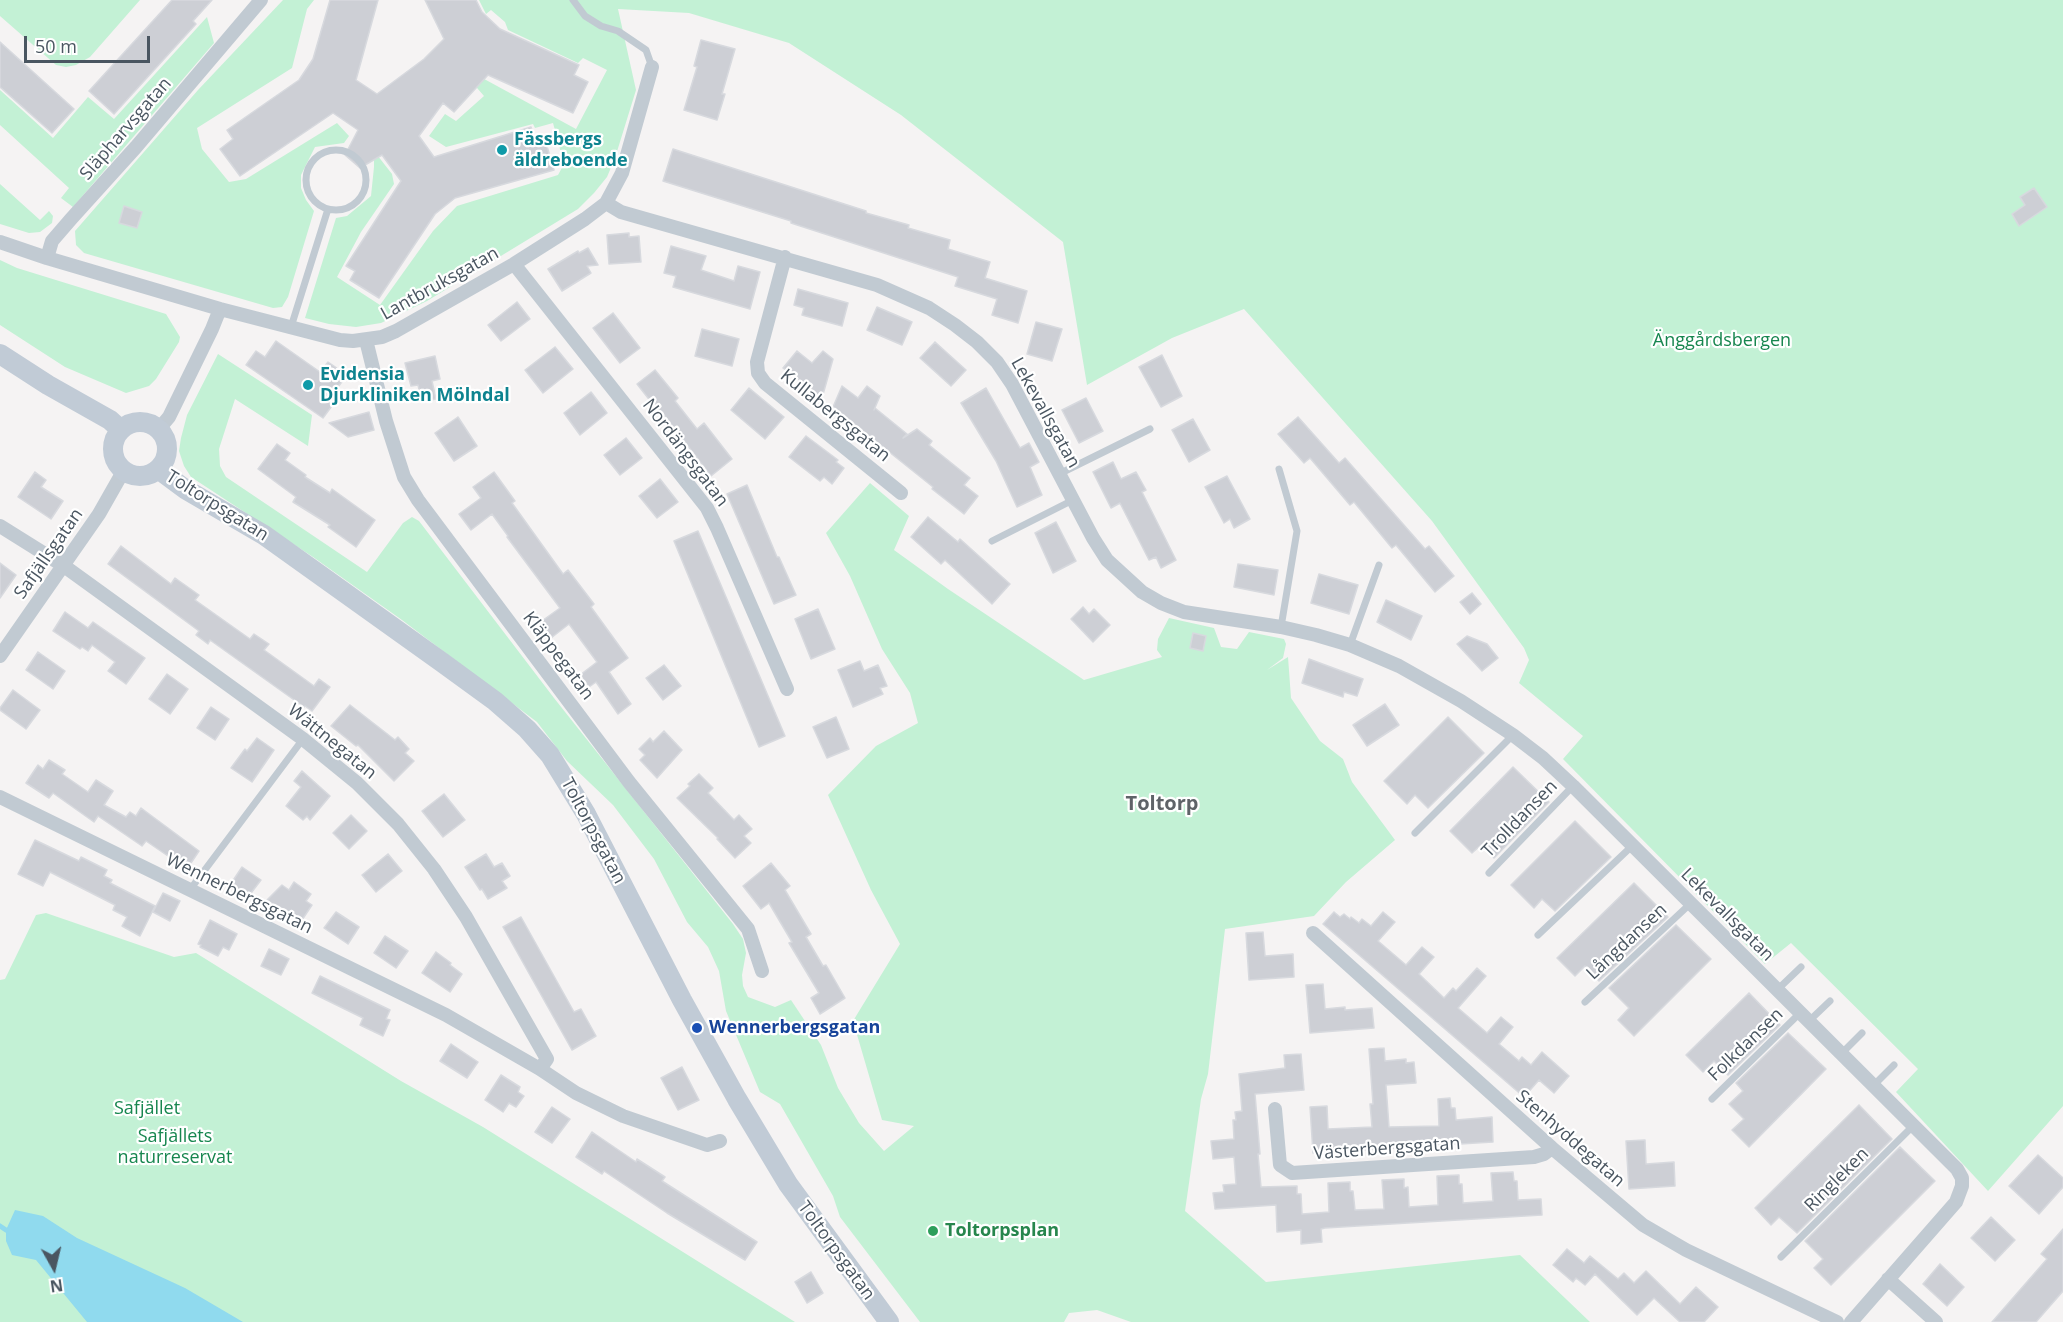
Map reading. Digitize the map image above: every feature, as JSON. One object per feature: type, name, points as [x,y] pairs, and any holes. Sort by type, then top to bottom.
[{"type":"street","name":"Släpharvsgatan","points":[[47,258],[52,241],[64,226],[136,147],[261,0]]},
{"type":"street","name":"Lantbruksgatan","points":[[0,242],[220,309],[340,340],[366,340],[396,331],[514,264],[606,203],[622,173],[652,67]]},
{"type":"street","name":"Lekevallsgatan","points":[[606,203],[621,212],[877,285],[904,296],[955,325],[978,342],[997,362],[1012,384],[1093,538],[1107,560],[1142,592],[1184,612],[1281,627],[1350,645],[1399,666],[1480,712],[1543,758],[1914,1125],[1957,1169],[1962,1178],[1962,1186],[1956,1202],[1851,1322]]},
{"type":"street","name":"Kullabergsgatan","points":[[786,258],[757,362],[758,373],[765,383],[901,493]]},
{"type":"street","name":"Nordängsgatan","points":[[514,264],[707,508],[787,689]]},
{"type":"street","points":[[158,430],[169,417],[220,309]]},
{"type":"street","name":"Kläppegatan","points":[[366,340],[386,421],[404,477],[413,492],[629,782],[748,929],[762,971]]},
{"type":"street","points":[[0,354],[48,385],[110,420],[122,430]]},
{"type":"street","points":[[140,422],[147,423],[158,430],[163,435],[166,449],[165,457],[158,469],[141,476],[124,470],[114,454],[114,441],[122,430],[133,423],[140,422]]},
{"type":"street","name":"Toltorpsgatan","points":[[158,469],[185,489],[264,535],[443,663],[511,715],[550,755],[586,814],[736,1100],[788,1184],[889,1322]]},
{"type":"street","name":"Safjällsgatan","points":[[0,656],[99,514],[124,470]]},
{"type":"street","name":"Wättnegatan","points":[[0,526],[64,566],[303,739],[357,783],[398,824],[434,869],[466,917],[546,1059],[540,1069]]},
{"type":"street","name":"Wennerbergsgatan","points":[[0,797],[446,1015],[540,1069],[576,1093],[623,1116],[707,1145],[720,1141]]},
{"type":"street","name":"Stenhyddegatan","points":[[1313,933],[1552,1148],[1643,1225],[1662,1237],[1838,1322]]},
{"type":"street","name":"Västerbergsgatan","points":[[1275,1109],[1280,1165],[1292,1173],[1534,1157],[1552,1148]]},
{"type":"street","points":[[1888,1279],[1935,1322]]},
{"type":"lane","points":[[573,0],[585,16],[601,26],[618,31],[646,50],[652,67]]},
{"type":"lane","points":[[344,150],[355,156],[363,165],[367,176],[366,188],[360,199],[351,207],[340,210],[328,209],[317,204],[310,195],[306,184],[307,172],[312,161],[321,153],[344,150]]},
{"type":"lane","points":[[291,327],[328,209]]},
{"type":"lane","points":[[1059,474],[1150,429]]},
{"type":"lane","points":[[1279,469],[1297,531],[1281,627]]},
{"type":"lane","points":[[992,541],[1073,500]]},
{"type":"lane","points":[[1350,645],[1379,565]]},
{"type":"lane","points":[[1415,832],[1513,735]]},
{"type":"lane","points":[[189,891],[303,739]]},
{"type":"lane","name":"Trolldansen","points":[[1489,873],[1573,786]]},
{"type":"lane","points":[[1539,935],[1632,846]]},
{"type":"lane","name":"Långdansen","points":[[1585,1002],[1690,904]]},
{"type":"lane","points":[[1778,990],[1801,967]]},
{"type":"lane","name":"Folkdansen","points":[[1712,1099],[1805,1017],[1830,1001]]},
{"type":"lane","points":[[1842,1053],[1863,1033]]},
{"type":"lane","points":[[1874,1085],[1894,1065]]},
{"type":"lane","name":"Ringleken","points":[[1781,1257],[1914,1125]]},
{"type":"green space","points":[[0,0],[140,0],[90,57],[76,65],[66,67],[56,65],[0,16]]},
{"type":"green space","points":[[283,0],[314,0],[307,9],[292,68],[197,128],[202,149],[229,182],[246,179],[337,123],[349,136],[344,143],[315,147],[301,175],[301,188],[314,211],[288,297],[282,307],[273,308],[84,253],[76,245],[75,231],[198,90]]},
{"type":"green space","name":"Änggårdsbergen","points":[[479,0],[2063,0],[2063,1106],[1988,1191],[1896,1092],[1918,1069],[1791,943],[1765,964],[1563,759],[1583,736],[1519,683],[1529,660],[1524,648],[1432,521],[1244,309],[1172,338],[1087,385],[1063,242],[901,115],[789,43],[689,13],[618,9],[636,90],[607,177],[578,209],[427,301],[381,323],[356,327],[305,318],[336,218],[347,216],[371,196],[374,151],[392,174],[394,184],[361,232],[337,277],[380,305],[433,231],[457,206],[558,175],[564,164],[553,123],[535,128],[533,124],[446,147],[429,136],[445,114],[456,121],[484,96],[471,81],[475,74],[576,129],[607,70],[583,58],[578,63],[508,30],[505,22],[491,10],[486,14]]},
{"type":"green space","points":[[207,17],[214,43],[73,207],[61,198],[69,188],[0,125],[0,90],[53,138],[88,97],[114,119]]},
{"type":"green space","points":[[0,184],[40,220],[49,211],[53,216],[52,223],[40,232],[29,233],[0,224]]},
{"type":"green space","points":[[0,260],[17,268],[166,314],[180,337],[179,342],[156,379],[149,386],[126,393],[65,367],[0,325]]},
{"type":"green space","points":[[218,354],[312,415],[308,446],[235,399],[219,449],[220,466],[226,477],[367,572],[403,523],[412,517],[419,521],[554,698],[733,924],[743,939],[746,953],[742,975],[743,986],[748,997],[775,1007],[791,1000],[821,1045],[838,1088],[859,1123],[884,1151],[914,1126],[882,1120],[853,1021],[900,944],[871,890],[828,795],[876,746],[918,723],[910,693],[882,649],[850,576],[826,533],[870,483],[909,516],[894,550],[1084,680],[1162,657],[1157,650],[1158,639],[1169,618],[1214,628],[1221,647],[1237,649],[1249,632],[1284,639],[1286,644],[1283,658],[1267,670],[1288,657],[1291,698],[1320,741],[1343,759],[1352,782],[1395,840],[1346,882],[1314,916],[1225,929],[1208,1074],[1201,1099],[1185,1211],[1266,1282],[1520,1255],[1590,1322],[1131,1322],[1097,1310],[1069,1313],[1064,1322],[920,1322],[840,1217],[833,1196],[780,1104],[760,1092],[726,1011],[719,971],[708,947],[687,922],[654,859],[613,805],[567,761],[537,722],[402,620],[313,557],[191,477],[179,451],[181,438],[187,415]]},
{"type":"green space","name":"Safjället","points":[[46,913],[174,957],[196,953],[401,1081],[483,1127],[795,1322],[0,1322],[0,980],[5,979],[36,915]]},
{"type":"water","points":[[15,1210],[43,1216],[77,1238],[185,1288],[243,1322],[87,1322],[36,1260],[12,1255],[6,1241],[6,1230]]},
{"type":"building","points":[[172,0],[212,0],[193,21],[196,24],[114,114],[89,91]]},
{"type":"building","name":"Fässbergs äldreboende","points":[[330,0],[378,0],[356,80],[377,94],[424,59],[444,39],[425,0],[476,0],[482,12],[500,29],[579,65],[574,75],[588,82],[573,113],[488,75],[454,112],[443,103],[419,136],[434,157],[531,127],[534,138],[544,136],[554,170],[455,198],[435,214],[379,298],[350,280],[355,271],[346,266],[401,181],[382,155],[360,168],[345,155],[358,130],[333,113],[240,176],[220,149],[233,139],[227,130],[299,80],[313,59]]},
{"type":"building","points":[[701,40],[735,49],[717,120],[684,110],[697,67],[694,66]]},
{"type":"building","points":[[0,42],[74,109],[52,133],[0,87]]},
{"type":"building","points":[[673,149],[950,240],[948,249],[990,262],[985,278],[1027,291],[1018,323],[992,315],[997,299],[955,286],[958,277],[663,181]]},
{"type":"building","points":[[2034,188],[2047,207],[2019,226],[2012,214],[2025,205],[2020,197]]},
{"type":"building","points":[[124,206],[142,212],[137,228],[119,223]]},
{"type":"building","points":[[629,233],[629,237],[639,236],[641,262],[609,264],[607,235]]},
{"type":"building","points":[[671,246],[706,256],[701,270],[734,281],[738,266],[760,272],[750,309],[673,287],[676,276],[664,273]]},
{"type":"building","points":[[588,248],[598,265],[587,266],[591,273],[562,291],[548,269],[578,251],[579,253]]},
{"type":"building","points":[[798,289],[848,303],[842,326],[802,315],[804,308],[794,305]]},
{"type":"building","points":[[517,302],[530,319],[501,341],[488,325]]},
{"type":"building","points":[[877,307],[912,322],[902,345],[867,330]]},
{"type":"building","points":[[613,313],[640,348],[620,363],[593,328]]},
{"type":"building","points":[[1036,322],[1062,329],[1052,361],[1027,354]]},
{"type":"building","points":[[702,329],[739,339],[732,366],[695,356]]},
{"type":"building","name":"Evidensia Djurkliniken Mölndal","points":[[276,341],[320,372],[328,362],[347,375],[332,395],[337,399],[323,418],[246,365],[256,351],[265,357]]},
{"type":"building","points":[[935,342],[966,370],[951,386],[920,358]]},
{"type":"building","points":[[555,347],[573,369],[543,393],[525,370]]},
{"type":"building","points":[[797,351],[812,363],[823,351],[833,359],[822,398],[783,368]]},
{"type":"building","points":[[1162,355],[1182,396],[1161,407],[1139,367]]},
{"type":"building","points":[[435,356],[440,379],[432,381],[436,399],[422,402],[418,385],[411,386],[405,363]]},
{"type":"building","points":[[655,370],[678,398],[675,401],[697,429],[704,423],[732,459],[711,476],[637,384]]},
{"type":"building","points":[[842,386],[858,398],[867,386],[880,396],[874,410],[875,408],[907,434],[903,438],[917,429],[932,441],[929,445],[970,478],[964,485],[978,496],[964,514],[833,407]]},
{"type":"building","points":[[749,388],[784,417],[765,439],[731,410]]},
{"type":"building","points":[[986,388],[1020,448],[1029,443],[1039,462],[1030,467],[1042,495],[1017,507],[996,461],[961,403]]},
{"type":"building","points":[[591,392],[607,413],[580,435],[564,413]]},
{"type":"building","points":[[1086,398],[1103,431],[1079,443],[1062,410]]},
{"type":"building","points":[[369,412],[374,430],[348,437],[329,423]]},
{"type":"building","points":[[458,417],[477,446],[454,461],[435,433]]},
{"type":"building","points":[[1298,417],[1339,463],[1345,458],[1425,549],[1429,546],[1454,576],[1435,592],[1396,545],[1392,548],[1354,502],[1350,505],[1310,458],[1304,463],[1278,434]]},
{"type":"building","points":[[1193,419],[1210,450],[1189,462],[1172,430]]},
{"type":"building","points":[[806,436],[838,460],[836,462],[844,468],[832,484],[824,477],[820,481],[789,457]]},
{"type":"building","points":[[626,438],[642,458],[620,475],[604,455]]},
{"type":"building","points":[[277,444],[290,453],[285,460],[306,475],[305,477],[330,493],[332,489],[375,520],[356,547],[328,527],[330,525],[293,502],[296,497],[258,469]]},
{"type":"building","points":[[1113,462],[1121,479],[1136,472],[1146,490],[1142,492],[1176,560],[1161,568],[1156,557],[1149,560],[1120,503],[1111,508],[1093,472]]},
{"type":"building","points":[[35,472],[46,480],[41,487],[63,501],[51,519],[18,497]]},
{"type":"building","points":[[494,472],[515,501],[512,503],[563,574],[568,570],[594,604],[591,607],[628,658],[609,672],[631,704],[618,714],[596,682],[589,687],[580,675],[597,662],[569,624],[551,638],[539,623],[560,608],[492,514],[471,530],[459,514],[481,498],[473,487]]},
{"type":"building","points":[[1227,476],[1250,519],[1234,528],[1230,519],[1224,523],[1205,487]]},
{"type":"building","points":[[660,479],[678,502],[657,518],[639,496]]},
{"type":"building","points":[[747,485],[777,557],[796,595],[774,604],[727,494]]},
{"type":"building","points":[[928,517],[958,542],[960,539],[1010,584],[992,604],[945,560],[941,564],[911,537]]},
{"type":"building","points":[[1056,522],[1076,561],[1053,573],[1035,533]]},
{"type":"building","points":[[698,531],[785,736],[759,747],[674,541]]},
{"type":"building","points":[[121,546],[171,584],[175,578],[199,595],[195,600],[250,639],[254,634],[269,644],[264,650],[314,686],[319,679],[330,687],[312,711],[210,640],[208,644],[196,635],[199,631],[108,564]]},
{"type":"building","points":[[0,563],[16,575],[0,598]]},
{"type":"building","points":[[1238,564],[1278,570],[1274,595],[1234,587]]},
{"type":"building","points":[[1319,574],[1358,585],[1349,614],[1311,603]]},
{"type":"building","points":[[1472,593],[1481,604],[1470,614],[1460,602]]},
{"type":"building","points":[[1386,600],[1422,616],[1411,640],[1377,622]]},
{"type":"building","points":[[1083,607],[1089,614],[1094,609],[1110,625],[1093,642],[1071,619]]},
{"type":"building","points":[[818,609],[835,649],[811,659],[795,619]]},
{"type":"building","points":[[65,612],[88,628],[93,622],[145,658],[126,684],[108,671],[115,662],[92,645],[88,651],[82,647],[80,649],[53,631]]},
{"type":"building","points":[[1193,633],[1206,636],[1203,651],[1190,648]]},
{"type":"building","points":[[1467,636],[1487,644],[1498,658],[1482,671],[1457,644]]},
{"type":"building","points":[[38,652],[65,671],[53,689],[26,670]]},
{"type":"building","points":[[1309,659],[1363,679],[1357,696],[1344,692],[1343,697],[1302,683]]},
{"type":"building","points":[[860,661],[864,671],[878,665],[887,686],[880,688],[883,694],[853,707],[838,670]]},
{"type":"building","points":[[664,665],[681,686],[663,700],[646,678]]},
{"type":"building","points":[[167,674],[188,689],[170,714],[149,699]]},
{"type":"building","points":[[13,690],[40,710],[26,729],[0,710]]},
{"type":"building","points":[[1385,704],[1399,725],[1367,746],[1353,725]]},
{"type":"building","points":[[350,705],[395,740],[398,737],[409,749],[405,753],[414,761],[394,781],[358,745],[356,746],[331,726]]},
{"type":"building","points":[[211,707],[229,719],[215,740],[197,728]]},
{"type":"building","points":[[836,717],[849,749],[827,758],[813,727]]},
{"type":"building","points":[[1448,717],[1484,753],[1428,808],[1415,795],[1407,804],[1384,781]]},
{"type":"building","points":[[664,731],[682,750],[657,778],[640,760],[645,755],[639,749],[650,738],[653,742]]},
{"type":"building","points":[[257,738],[274,750],[252,782],[231,768],[245,749],[247,751]]},
{"type":"building","points":[[49,760],[65,770],[62,774],[88,792],[96,780],[113,791],[104,805],[126,817],[130,812],[136,816],[141,808],[199,851],[187,869],[146,841],[142,846],[98,816],[94,822],[53,793],[49,798],[26,783],[38,765],[43,769]]},
{"type":"building","points":[[1513,767],[1549,802],[1494,858],[1481,845],[1472,853],[1450,831]]},
{"type":"building","points":[[302,771],[330,796],[310,820],[307,816],[303,820],[286,806],[301,787],[294,781]]},
{"type":"building","points":[[699,774],[713,788],[708,793],[734,820],[739,815],[752,829],[744,836],[751,843],[735,858],[677,798]]},
{"type":"building","points":[[444,794],[465,820],[443,837],[422,811]]},
{"type":"building","points":[[351,815],[367,831],[349,849],[333,833]]},
{"type":"building","points":[[1575,821],[1611,857],[1555,911],[1542,899],[1534,908],[1511,885]]},
{"type":"building","points":[[35,840],[79,861],[81,857],[107,870],[104,876],[112,880],[110,883],[155,906],[140,936],[122,926],[127,917],[113,910],[115,905],[50,872],[43,886],[18,874]]},
{"type":"building","points":[[388,854],[402,871],[376,892],[362,875]]},
{"type":"building","points":[[486,854],[494,867],[502,863],[510,876],[502,881],[507,888],[488,899],[465,867]]},
{"type":"building","points":[[771,863],[790,886],[785,890],[811,934],[806,937],[845,998],[820,1014],[811,998],[819,993],[789,943],[792,942],[769,903],[761,909],[743,886]]},
{"type":"building","points":[[242,867],[261,880],[248,897],[230,885]]},
{"type":"building","points":[[294,882],[311,894],[306,901],[312,905],[300,923],[267,900],[282,885],[289,890]]},
{"type":"building","points":[[1634,883],[1668,917],[1599,981],[1585,966],[1575,976],[1557,958]]},
{"type":"building","points":[[163,893],[180,901],[170,921],[153,912]]},
{"type":"building","points":[[336,912],[359,927],[348,944],[324,928]]},
{"type":"building","points":[[1334,912],[1340,917],[1344,914],[1350,919],[1351,917],[1359,923],[1362,919],[1371,926],[1383,912],[1395,922],[1378,941],[1406,965],[1422,947],[1434,957],[1419,974],[1444,998],[1453,988],[1456,991],[1477,968],[1486,976],[1458,1008],[1487,1033],[1501,1017],[1513,1027],[1499,1044],[1519,1061],[1522,1057],[1531,1065],[1542,1052],[1569,1076],[1554,1093],[1539,1080],[1524,1097],[1323,924]]},
{"type":"building","points":[[521,917],[574,1012],[581,1009],[596,1036],[572,1050],[503,927]]},
{"type":"building","points":[[210,920],[237,934],[229,950],[223,947],[218,956],[198,944]]},
{"type":"building","points":[[1676,925],[1711,959],[1634,1036],[1618,1020],[1629,1008],[1609,988]]},
{"type":"building","points":[[1263,932],[1265,956],[1293,954],[1294,977],[1249,980],[1246,933]]},
{"type":"building","points":[[385,936],[408,951],[396,968],[374,953]]},
{"type":"building","points":[[269,949],[289,959],[281,975],[261,966]]},
{"type":"building","points":[[436,952],[462,974],[450,992],[422,973]]},
{"type":"building","points":[[320,976],[390,1010],[386,1019],[390,1020],[383,1036],[360,1025],[363,1018],[312,993]]},
{"type":"building","points":[[1323,984],[1325,1009],[1372,1008],[1374,1028],[1310,1033],[1306,985]]},
{"type":"building","points":[[1749,993],[1780,1025],[1728,1075],[1714,1061],[1703,1072],[1686,1055]]},
{"type":"building","points":[[1788,1033],[1826,1069],[1749,1147],[1732,1130],[1744,1119],[1729,1104],[1743,1091],[1736,1083]]},
{"type":"building","points":[[451,1044],[478,1062],[467,1078],[440,1061]]},
{"type":"building","points":[[1384,1048],[1385,1061],[1406,1059],[1406,1063],[1414,1062],[1416,1083],[1386,1085],[1389,1127],[1439,1126],[1438,1099],[1450,1098],[1451,1108],[1455,1108],[1456,1120],[1492,1117],[1493,1142],[1313,1153],[1310,1107],[1327,1106],[1328,1129],[1372,1127],[1370,1104],[1373,1104],[1369,1049]]},
{"type":"building","points":[[1301,1054],[1304,1090],[1255,1094],[1261,1187],[1297,1186],[1297,1194],[1301,1194],[1302,1214],[1329,1212],[1328,1183],[1350,1182],[1355,1210],[1384,1209],[1382,1180],[1404,1179],[1404,1188],[1408,1187],[1409,1207],[1438,1205],[1437,1176],[1459,1175],[1463,1203],[1493,1201],[1491,1173],[1513,1172],[1514,1181],[1517,1181],[1518,1200],[1541,1199],[1542,1215],[1325,1228],[1321,1229],[1322,1242],[1301,1244],[1301,1230],[1277,1232],[1276,1205],[1215,1209],[1213,1193],[1224,1192],[1223,1185],[1236,1184],[1234,1157],[1213,1159],[1211,1141],[1234,1139],[1235,1112],[1242,1111],[1239,1074],[1285,1068],[1284,1055]]},
{"type":"building","points":[[682,1067],[699,1100],[678,1110],[661,1078]]},
{"type":"building","points":[[501,1075],[520,1087],[518,1092],[524,1096],[516,1107],[509,1103],[503,1112],[485,1100]]},
{"type":"building","points":[[1859,1105],[1892,1139],[1797,1233],[1779,1217],[1771,1225],[1755,1208]]},
{"type":"building","points":[[552,1107],[570,1119],[552,1143],[535,1132]]},
{"type":"building","points":[[592,1132],[636,1162],[637,1159],[665,1177],[662,1181],[757,1242],[745,1260],[667,1213],[604,1171],[602,1174],[576,1157]]},
{"type":"building","points":[[1645,1140],[1646,1164],[1674,1162],[1675,1186],[1629,1189],[1626,1141]]},
{"type":"building","points":[[1900,1147],[1935,1181],[1831,1285],[1814,1268],[1823,1259],[1805,1241]]},
{"type":"building","points":[[2038,1155],[2063,1178],[2063,1187],[2039,1214],[2009,1186]]},
{"type":"building","points":[[1991,1217],[2015,1240],[1995,1261],[1971,1238]]},
{"type":"building","points":[[2063,1229],[2063,1291],[2036,1322],[1992,1322],[2047,1259],[2041,1254]]},
{"type":"building","points":[[1567,1249],[1584,1263],[1590,1256],[1618,1279],[1624,1273],[1634,1283],[1646,1271],[1680,1304],[1696,1287],[1718,1307],[1704,1322],[1680,1322],[1654,1298],[1637,1315],[1595,1274],[1585,1285],[1576,1278],[1573,1282],[1553,1265]]},
{"type":"building","points":[[1940,1264],[1964,1287],[1947,1306],[1923,1284]]},
{"type":"building","points":[[811,1272],[823,1293],[807,1303],[795,1282]]},
{"type":"waterway","points":[[0,1226],[6,1230]]},
{"type":"place","name":"Fässbergs äldreboende","points":[[502,150]]},
{"type":"place","name":"Evidensia Djurkliniken Mölndal","points":[[308,385]]},
{"type":"place","name":"Wennerbergsgatan","points":[[697,1028]]},
{"type":"place","name":"Toltorpsplan","points":[[933,1231]]},
{"type":"district","name":"Toltorp","points":[[1162,804]]},
{"type":"park label","name":"Safjällets naturreservat","points":[[175,1147]]}]
